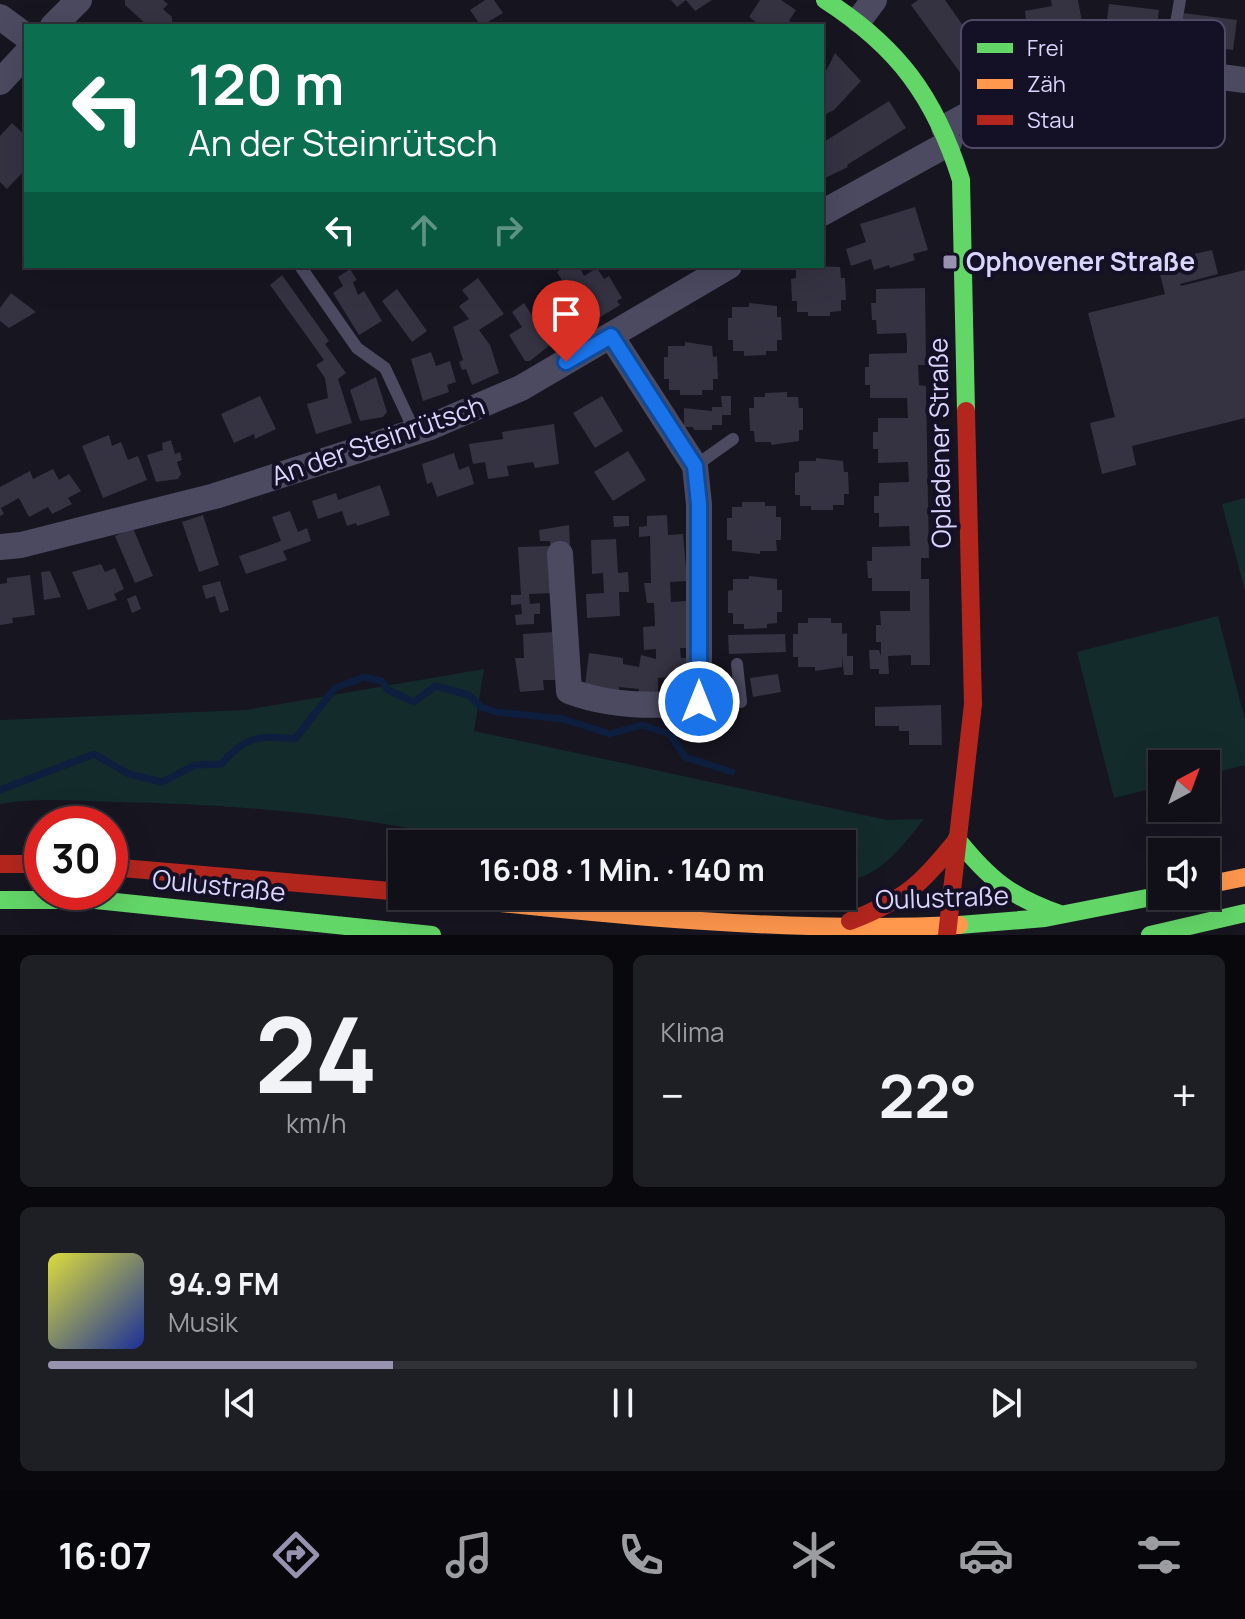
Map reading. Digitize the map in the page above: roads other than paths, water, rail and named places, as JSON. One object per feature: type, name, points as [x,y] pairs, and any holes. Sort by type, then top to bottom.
[{"type":"main road","name":"Opladener Straße","points":[[825,0],[866,10],[903,61],[947,135],[961,180],[973,704],[948,930]]},
{"type":"main road","points":[[833,927],[888,906],[923,882],[957,839],[987,876],[1019,901],[1064,915]]},
{"type":"main road","points":[[0,864],[24,864]]},
{"type":"main road","name":"Oulustraße","points":[[128,869],[388,891]]},
{"type":"main road","points":[[1220,882],[1245,877]]},
{"type":"main road","name":"Oulustraße","points":[[565,910],[630,917],[948,930],[1064,915],[1148,898]]},
{"type":"main road","name":"Oulustraße","points":[[0,900],[96,900],[432,935]]},
{"type":"main road","points":[[1150,935],[1245,913]]},
{"type":"street","points":[[55,24],[79,0]]},
{"type":"street","points":[[0,17],[24,35]]},
{"type":"street","points":[[0,82],[24,56]]},
{"type":"street","points":[[1225,77],[1245,80]]},
{"type":"street","points":[[824,212],[961,126]]},
{"type":"street","name":"An der Steinrütsch","points":[[0,547],[21,545],[215,496],[416,433],[521,388],[726,268]]},
{"type":"street","points":[[560,554],[569,691],[589,698],[637,703],[668,705],[699,702],[699,504],[695,466],[611,336]]},
{"type":"lane","points":[[1177,20],[1180,0]]},
{"type":"lane","points":[[301,268],[357,348],[385,368],[416,433]]},
{"type":"lane","points":[[695,466],[733,439]]},
{"type":"lane","points":[[737,664],[741,702]]},
{"type":"waterway","points":[[0,790],[94,754],[129,774],[162,782],[195,765],[221,764],[238,748],[254,740],[271,737],[295,739],[335,688],[364,677],[382,681],[388,690],[414,702],[435,686],[469,695],[481,707],[496,712],[563,719],[610,734],[642,725],[670,734],[685,757],[732,772]]},
{"type":"place","name":"Ophovener Straße","points":[[950,262]]}]
